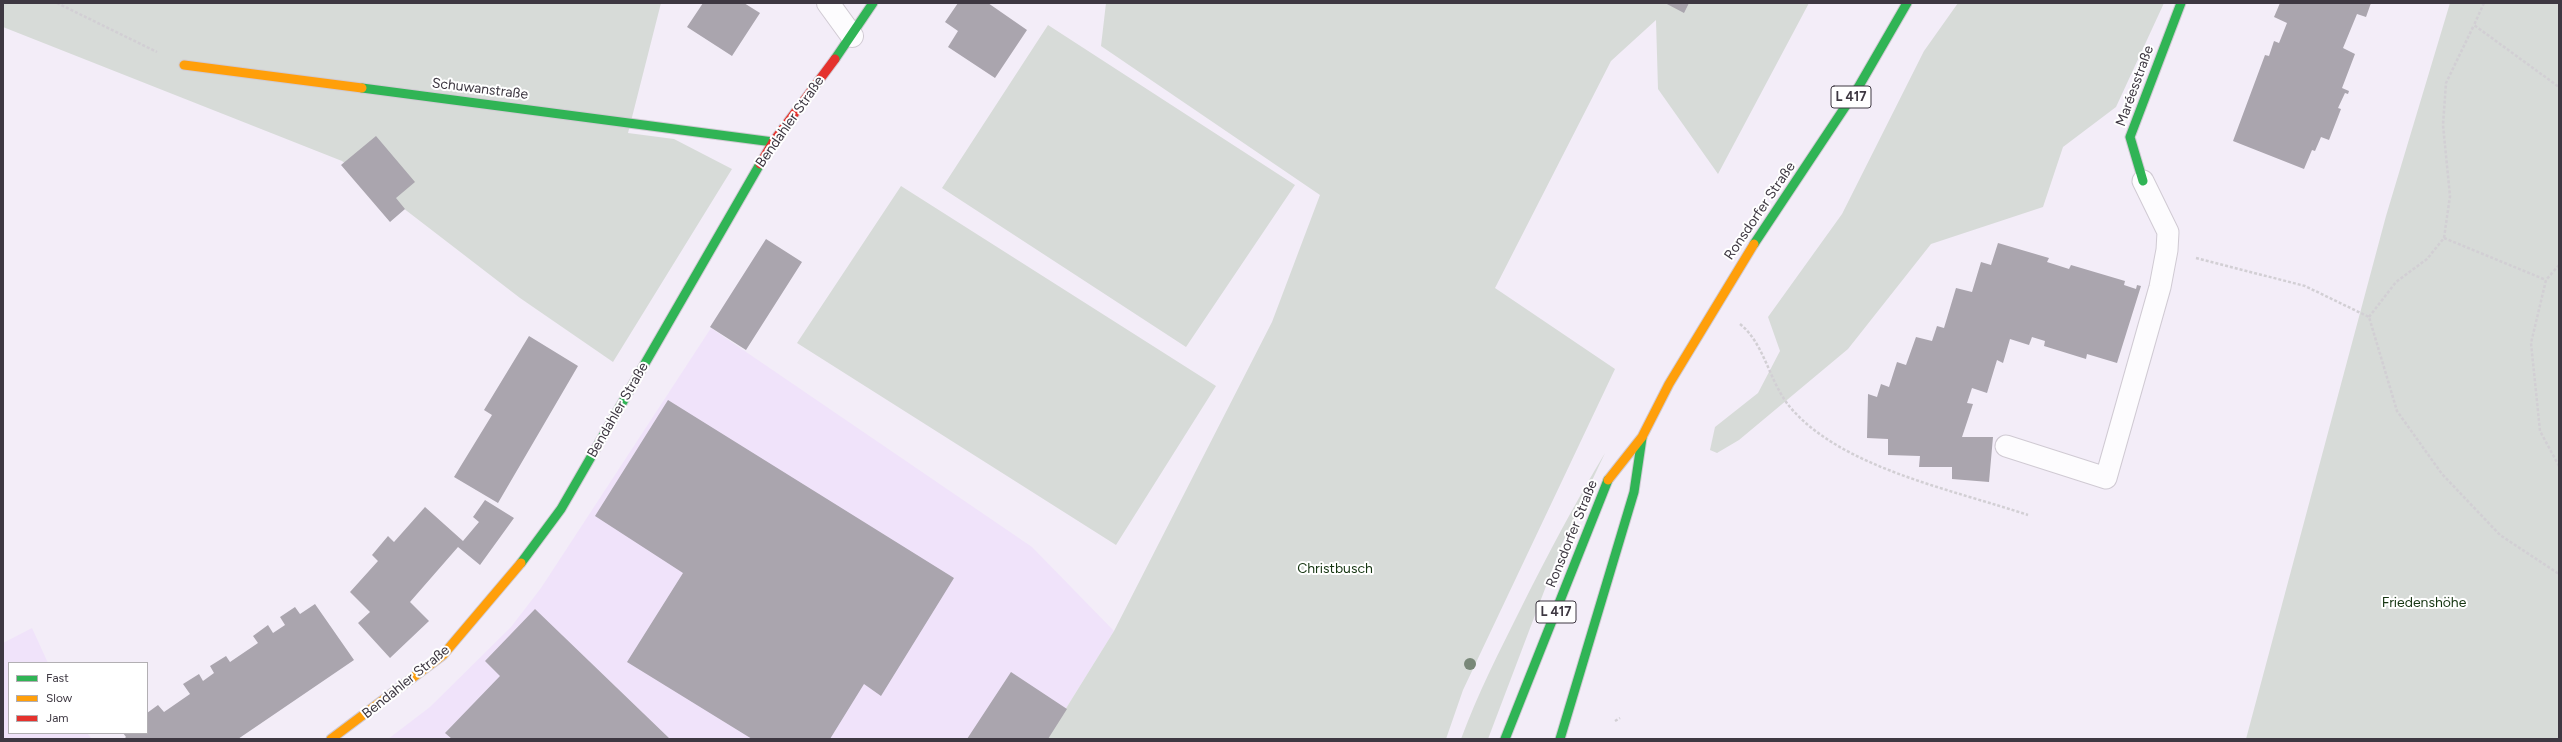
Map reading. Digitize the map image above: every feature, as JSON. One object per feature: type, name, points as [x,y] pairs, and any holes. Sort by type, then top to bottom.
[{"type":"street","points":[[828,3],[852,36]]},
{"type":"street","name":"Bendahler Straße","points":[[331,739],[443,655],[506,583],[561,509],[773,142],[852,36],[873,3]]},
{"type":"street","name":"Ronsdorfer Straße","points":[[1505,739],[1531,678],[1605,484],[1642,437],[1668,384],[1743,260],[1859,86],[1907,3]]},
{"type":"street","name":"Maréesstraße","points":[[2143,181],[2130,137],[2181,3]]},
{"type":"street","name":"Schuwanstraße","points":[[184,65],[773,142]]},
{"type":"street","name":"Ronsdorfer Straße","points":[[1560,739],[1634,492],[1642,437]]},
{"type":"lane","points":[[2006,446],[2106,478],[2160,287],[2167,250],[2168,232],[2143,181]]},
{"type":"path","points":[[57,3],[184,65]]},
{"type":"path","points":[[2369,317],[2396,282],[2427,259],[2444,238],[2450,196],[2443,125],[2446,83],[2484,3]]},
{"type":"path","points":[[2474,25],[2559,87]]},
{"type":"path","points":[[2444,238],[2546,280]]},
{"type":"path","points":[[2167,250],[2306,286],[2369,317],[2397,411],[2442,474],[2500,535],[2559,574]]},
{"type":"path","points":[[2559,265],[2546,280],[2531,343],[2540,431],[2559,466]]},
{"type":"path","points":[[1750,333],[1773,381],[1790,407],[1820,435],[1838,447],[1888,470],[2028,515]]},
{"type":"path","points":[[1615,721],[1620,718]]},
{"type":"shaded area","points":[[711,328],[1032,547],[1114,631],[1047,739],[388,739],[430,707],[511,627],[541,588]]},
{"type":"shaded area","points":[[32,628],[48,662],[8,662],[8,734],[88,734],[92,739],[3,739],[3,643]]},
{"type":"green space","points":[[3,3],[661,3],[628,133],[674,139],[732,169],[613,362],[520,298],[342,161],[3,27]]},
{"type":"green space","name":"Christbusch","points":[[1106,3],[1809,3],[1718,174],[1658,89],[1656,20],[1611,61],[1495,288],[1615,369],[1463,690],[1446,739],[1047,739],[1114,631],[1272,322],[1320,195],[1101,46]]},
{"type":"green space","points":[[1958,3],[2164,3],[2116,107],[2063,147],[2043,207],[1931,244],[1848,349],[1739,440],[1717,453],[1710,450],[1715,427],[1758,393],[1780,351],[1768,317],[1842,214],[1924,51]]},
{"type":"green space","name":"Friedenshöhe","points":[[2450,3],[2559,3],[2559,739],[2246,739],[2386,216]]},
{"type":"green space","points":[[1048,25],[1295,185],[1186,347],[942,188]]},
{"type":"green space","points":[[901,186],[1216,386],[1116,545],[797,343]]},
{"type":"green space","points":[[1605,453],[1562,544],[1488,739],[1461,739],[1482,688],[1522,606],[1562,529]]},
{"type":"building","points":[[703,3],[744,3],[760,13],[732,56],[687,27]]},
{"type":"building","points":[[958,3],[988,3],[1027,30],[995,78],[948,47],[958,31],[945,22]]},
{"type":"building","points":[[1665,3],[1689,3],[1684,13]]},
{"type":"building","points":[[2280,3],[2371,3],[2366,17],[2357,14],[2343,48],[2355,54],[2342,88],[2349,91],[2348,94],[2345,93],[2338,108],[2341,109],[2329,140],[2321,137],[2315,151],[2312,150],[2304,169],[2233,141],[2265,55],[2269,56],[2274,41],[2279,43],[2287,23],[2274,17]]},
{"type":"building","points":[[376,136],[415,182],[396,198],[405,209],[390,222],[341,165]]},
{"type":"building","points":[[766,239],[802,262],[746,350],[710,327]]},
{"type":"building","points":[[1998,243],[2049,258],[2047,262],[2069,269],[2071,265],[2125,281],[2124,285],[2136,289],[2137,285],[2141,286],[2117,363],[2087,354],[2086,359],[2044,346],[2045,341],[2032,337],[2029,345],[2010,339],[2003,363],[1997,360],[1987,393],[1972,388],[1967,403],[1973,404],[1962,437],[1993,437],[1989,482],[1952,479],[1952,467],[1919,467],[1920,456],[1888,455],[1888,439],[1867,438],[1868,394],[1877,397],[1881,384],[1889,387],[1897,362],[1906,365],[1916,337],[1932,341],[1937,326],[1944,328],[1956,288],[1972,292],[1981,262],[1991,265]]},
{"type":"building","points":[[529,336],[578,366],[498,503],[454,477],[492,415],[484,410]]},
{"type":"building","points":[[668,400],[954,578],[881,696],[864,684],[830,739],[752,739],[627,662],[683,573],[595,516]]},
{"type":"building","points":[[485,500],[514,518],[480,565],[458,547],[410,602],[429,621],[390,658],[358,623],[370,612],[350,592],[378,561],[372,555],[388,536],[394,542],[425,507],[463,541],[479,522],[473,517]]},
{"type":"building","points":[[315,604],[354,660],[238,739],[124,739],[126,737],[124,734],[148,734],[148,712],[158,705],[164,712],[190,694],[183,684],[199,674],[203,681],[214,673],[210,666],[226,656],[230,662],[258,643],[253,636],[268,625],[273,633],[285,625],[280,617],[295,607],[300,614]]},
{"type":"building","points":[[535,609],[670,739],[452,739],[445,733],[500,676],[485,661]]},
{"type":"building","points":[[1011,672],[1067,709],[1048,739],[967,739]]},
{"type":"traffic: fast","points":[[835,59],[873,3]]},
{"type":"traffic: fast","points":[[1754,244],[1859,86],[1907,3]]},
{"type":"traffic: fast","points":[[2143,181],[2130,137],[2181,3]]},
{"type":"traffic: fast","points":[[362,88],[773,142]]},
{"type":"traffic: fast","points":[[521,563],[561,509],[760,164]]},
{"type":"traffic: fast","points":[[1560,739],[1634,492],[1642,438]]},
{"type":"traffic: fast","points":[[1505,739],[1608,480]]},
{"type":"traffic: slow","points":[[184,65],[362,88]]},
{"type":"traffic: slow","points":[[1608,480],[1642,437],[1669,384],[1754,244]]},
{"type":"traffic: slow","points":[[331,739],[443,655],[521,563]]},
{"type":"traffic: jam","points":[[760,164],[773,142],[835,59]]}]
